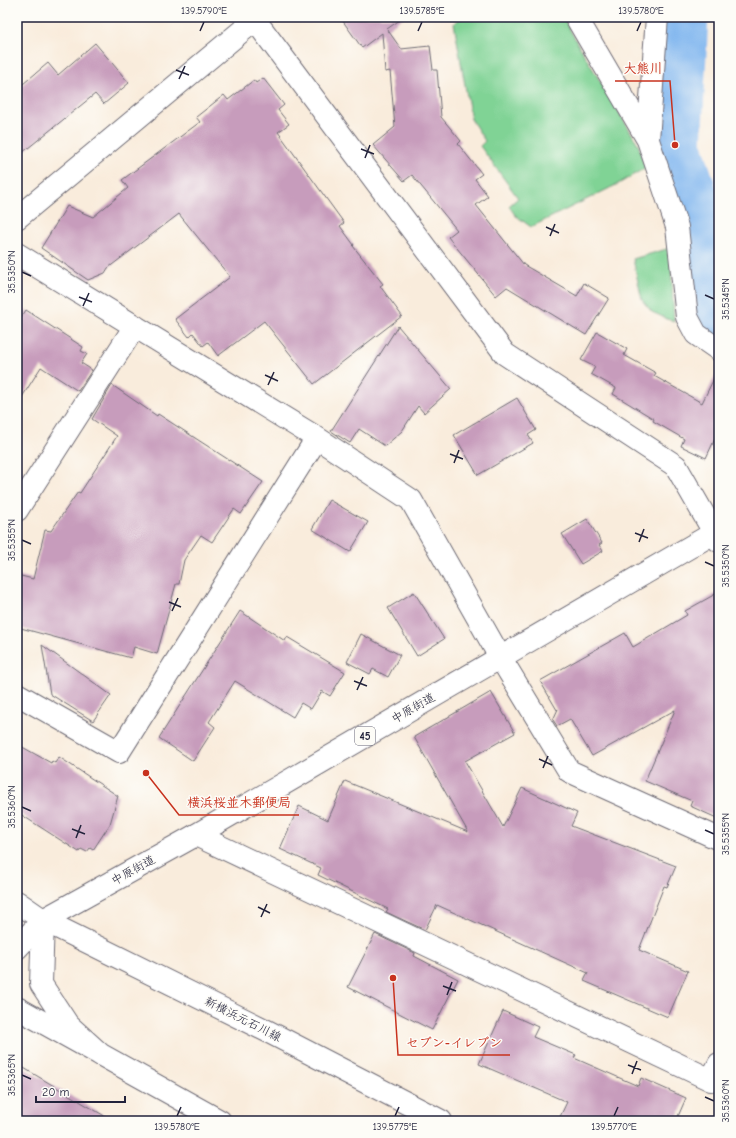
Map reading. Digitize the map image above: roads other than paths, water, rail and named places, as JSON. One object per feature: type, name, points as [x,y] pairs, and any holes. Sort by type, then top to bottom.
[{"type":"street","points":[[576,17],[648,140],[677,227],[687,317],[696,334],[719,350]]},
{"type":"street","points":[[648,140],[656,17]]},
{"type":"street","points":[[17,218],[257,19],[505,354],[676,466],[717,534]]},
{"type":"street","points":[[17,254],[317,438],[411,500],[500,657],[569,771],[719,838]]},
{"type":"street","points":[[17,510],[135,326]]},
{"type":"street","points":[[17,694],[119,752],[317,438]]},
{"type":"street","name":"中原街道","points":[[17,948],[43,920],[196,835],[500,657],[717,534]]},
{"type":"street","points":[[196,835],[711,1080],[719,1064]]},
{"type":"street","points":[[17,902],[43,920],[41,984],[68,1025],[101,1055]]},
{"type":"street","name":"新横浜元石川線","points":[[43,920],[267,1031],[441,1121]]},
{"type":"street","points":[[17,1008],[220,1121]]},
{"type":"waterway","points":[[682,17],[675,145],[699,220],[708,313],[719,322]]},
{"type":"place","name":"大熊川","points":[[675,145]]},
{"type":"place","name":"横浜桜並木郵便局","points":[[146,773]]},
{"type":"place","name":"セブン-イレブン","points":[[393,978]]}]
